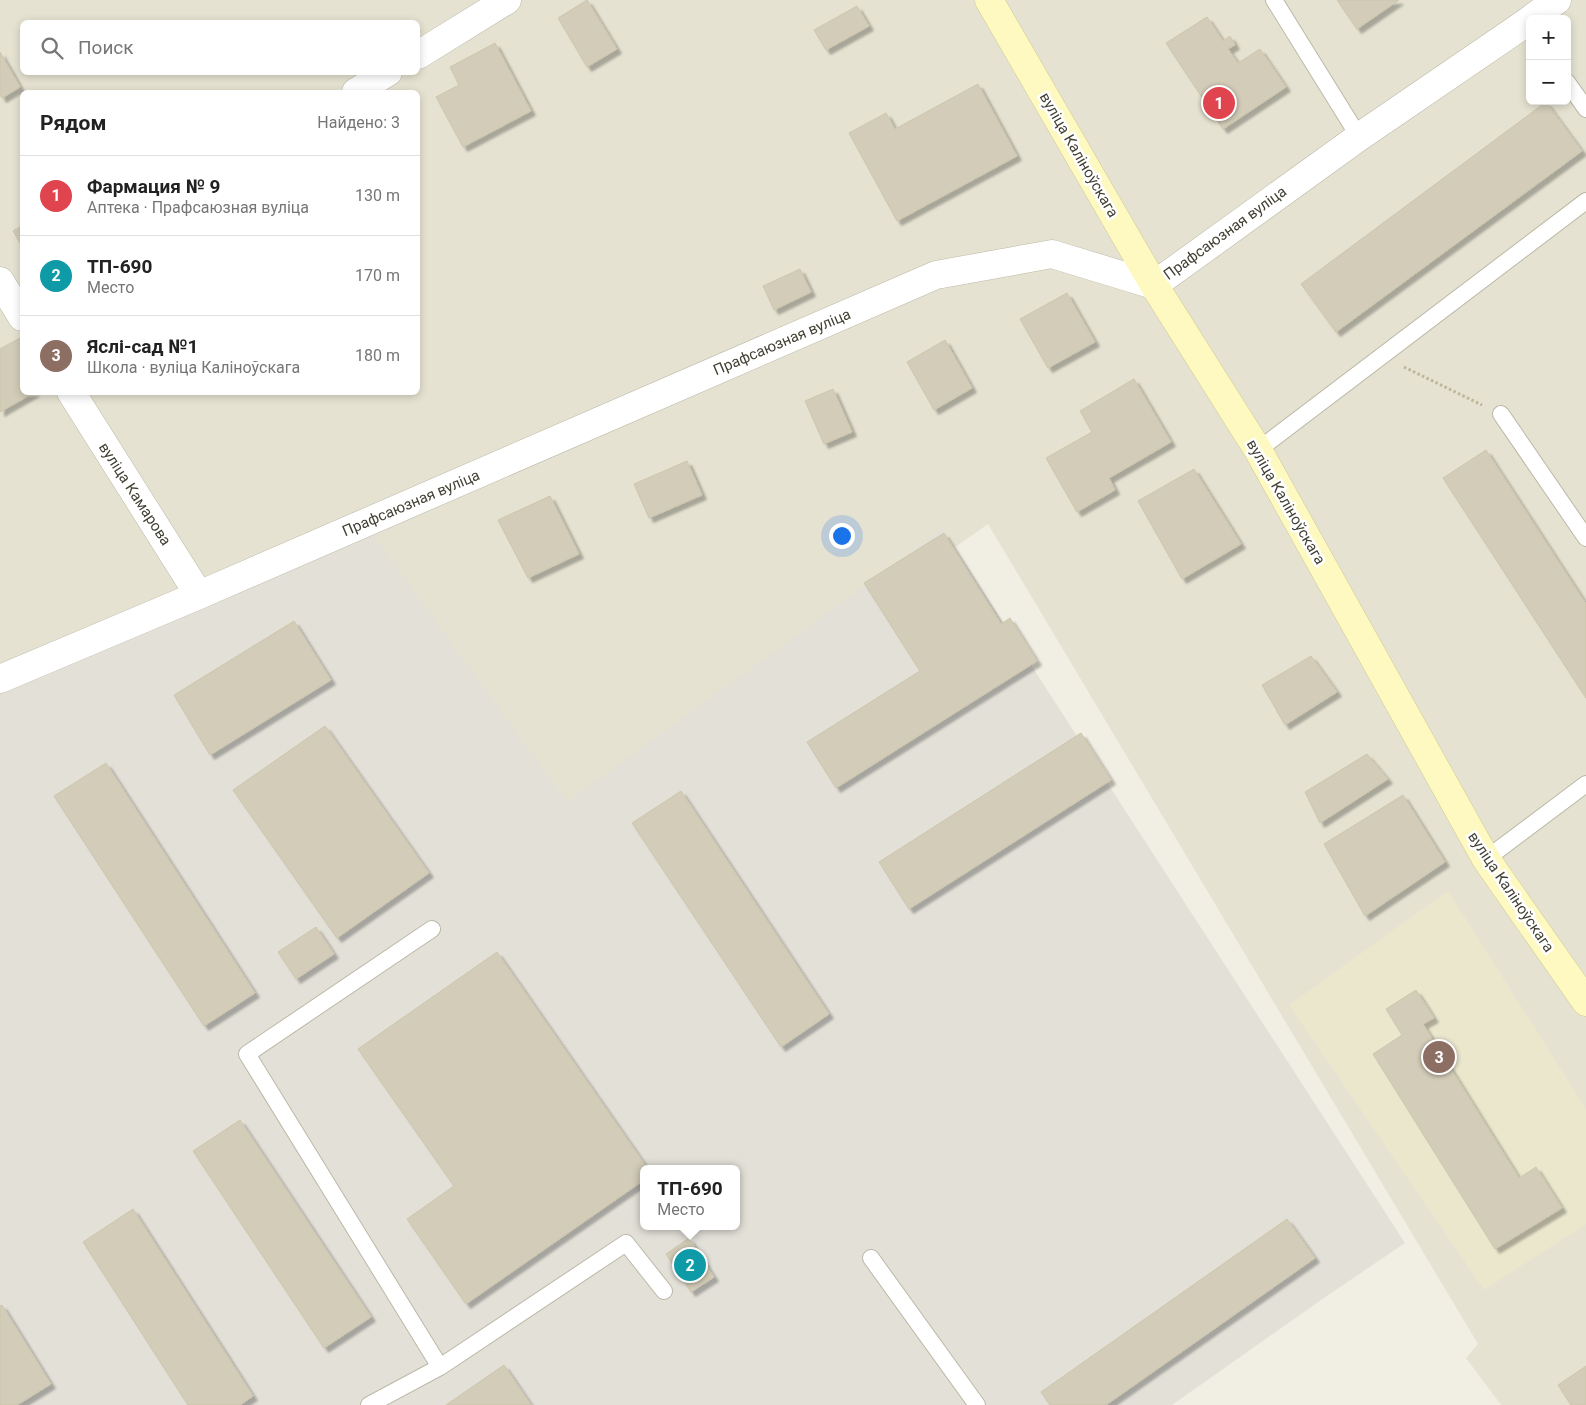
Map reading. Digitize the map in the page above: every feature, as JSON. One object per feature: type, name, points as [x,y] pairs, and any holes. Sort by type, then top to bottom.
[{"type":"main road","name":"вуліца Каліноўскага","points":[[989,0],[1154,285],[1258,450],[1486,859],[1586,1002]]},
{"type":"street","points":[[420,53],[507,0]]},
{"type":"street","name":"Прафсаюзная вуліца","points":[[1538,15],[1557,0]]},
{"type":"street","name":"Прафсаюзная вуліца","points":[[0,679],[936,275],[1052,254],[1154,285],[1359,137],[1526,24]]},
{"type":"street","points":[[359,90],[383,75]]},
{"type":"street","points":[[0,281],[15,310]]},
{"type":"street","name":"вуліца Камарова","points":[[73,395],[200,594]]},
{"type":"lane","points":[[1274,0],[1359,137]]},
{"type":"lane","points":[[1571,88],[1586,109]]},
{"type":"lane","points":[[1258,450],[1586,202]]},
{"type":"lane","points":[[1501,414],[1586,538]]},
{"type":"lane","points":[[1486,859],[1586,784]]},
{"type":"lane","points":[[432,929],[247,1054],[440,1366]]},
{"type":"lane","points":[[369,1405],[440,1366],[626,1243],[664,1291]]},
{"type":"lane","points":[[871,1258],[977,1405]]},
{"type":"path","points":[[1382,356],[1501,414]]},
{"type":"shaded area","points":[[0,0],[1586,0],[1586,1405],[1501,1405],[1466,1358],[1478,1344],[988,524],[676,744],[174,1072],[0,867]]},
{"type":"shaded area","points":[[368,528],[567,802],[943,529],[1405,1243],[1172,1405],[0,1405],[0,684]]},
{"type":"shaded area","points":[[1448,891],[1586,1109],[1586,1224],[1484,1290],[1289,1005]]},
{"type":"building","points":[[587,0],[617,49],[587,67],[558,18]]},
{"type":"building","points":[[1337,0],[1399,0],[1357,29]]},
{"type":"building","points":[[857,6],[869,26],[826,50],[814,30]]},
{"type":"building","points":[[1207,17],[1223,41],[1230,36],[1235,45],[1228,49],[1238,63],[1260,49],[1286,87],[1223,129],[1166,43]]},
{"type":"building","points":[[495,43],[531,111],[463,147],[436,97],[459,85],[450,67]]},
{"type":"building","points":[[0,52],[20,87],[2,98],[0,95]]},
{"type":"building","points":[[978,84],[1017,156],[897,221],[849,133],[886,113],[895,129]]},
{"type":"building","points":[[1542,105],[1548,105],[1582,151],[1336,332],[1301,284]]},
{"type":"building","points":[[20,227],[20,243],[13,231]]},
{"type":"building","points":[[800,269],[811,292],[774,310],[763,286]]},
{"type":"building","points":[[1067,293],[1095,342],[1048,368],[1020,319]]},
{"type":"building","points":[[20,338],[20,395],[30,395],[0,412],[0,349]]},
{"type":"building","points":[[945,340],[972,388],[934,410],[907,362]]},
{"type":"building","points":[[1134,379],[1171,442],[1109,478],[1115,490],[1077,512],[1046,458],[1092,432],[1080,411]]},
{"type":"building","points":[[833,389],[852,432],[824,444],[805,401]]},
{"type":"building","points":[[1486,450],[1586,604],[1586,698],[1443,478]]},
{"type":"building","points":[[687,461],[702,495],[649,518],[634,484]]},
{"type":"building","points":[[1194,469],[1241,544],[1182,579],[1138,501]]},
{"type":"building","points":[[550,496],[579,554],[528,578],[498,520]]},
{"type":"building","points":[[944,533],[1001,624],[1010,618],[1037,661],[836,788],[807,742],[920,671],[864,583]]},
{"type":"building","points":[[294,621],[331,680],[210,755],[174,695]]},
{"type":"building","points":[[1311,656],[1337,692],[1285,725],[1262,685]]},
{"type":"building","points":[[325,726],[429,873],[337,938],[233,790]]},
{"type":"building","points":[[1081,733],[1111,780],[909,909],[879,862]]},
{"type":"building","points":[[1367,754],[1388,779],[1320,823],[1305,792]]},
{"type":"building","points":[[106,763],[255,993],[204,1026],[54,796]]},
{"type":"building","points":[[681,791],[829,1014],[781,1047],[632,823]]},
{"type":"building","points":[[1403,795],[1445,862],[1365,916],[1324,844]]},
{"type":"building","points":[[316,927],[334,954],[296,979],[278,952]]},
{"type":"building","points":[[497,952],[645,1165],[640,1165],[640,1183],[466,1304],[407,1219],[454,1186],[358,1049]]},
{"type":"building","points":[[1416,990],[1434,1018],[1423,1024],[1519,1178],[1536,1167],[1562,1208],[1495,1249],[1373,1054],[1402,1035],[1386,1009]]},
{"type":"building","points":[[240,1120],[371,1317],[324,1348],[193,1151]]},
{"type":"building","points":[[133,1209],[253,1396],[240,1405],[188,1405],[83,1242]]},
{"type":"building","points":[[1287,1219],[1315,1258],[1106,1405],[1050,1405],[1041,1392]]},
{"type":"building","points":[[689,1238],[714,1277],[691,1292],[666,1254]]},
{"type":"building","points":[[2,1305],[51,1384],[17,1405],[0,1405],[0,1306]]},
{"type":"building","points":[[504,1365],[531,1405],[446,1405]]},
{"type":"building","points":[[1586,1366],[1586,1405],[1571,1405],[1558,1385]]},
{"type":"place","name":"Фармация № 9","points":[[1219,103]]},
{"type":"place","name":"Яслі-сад №1","points":[[1439,1057]]},
{"type":"place","name":"ТП-690","points":[[690,1265]]}]
